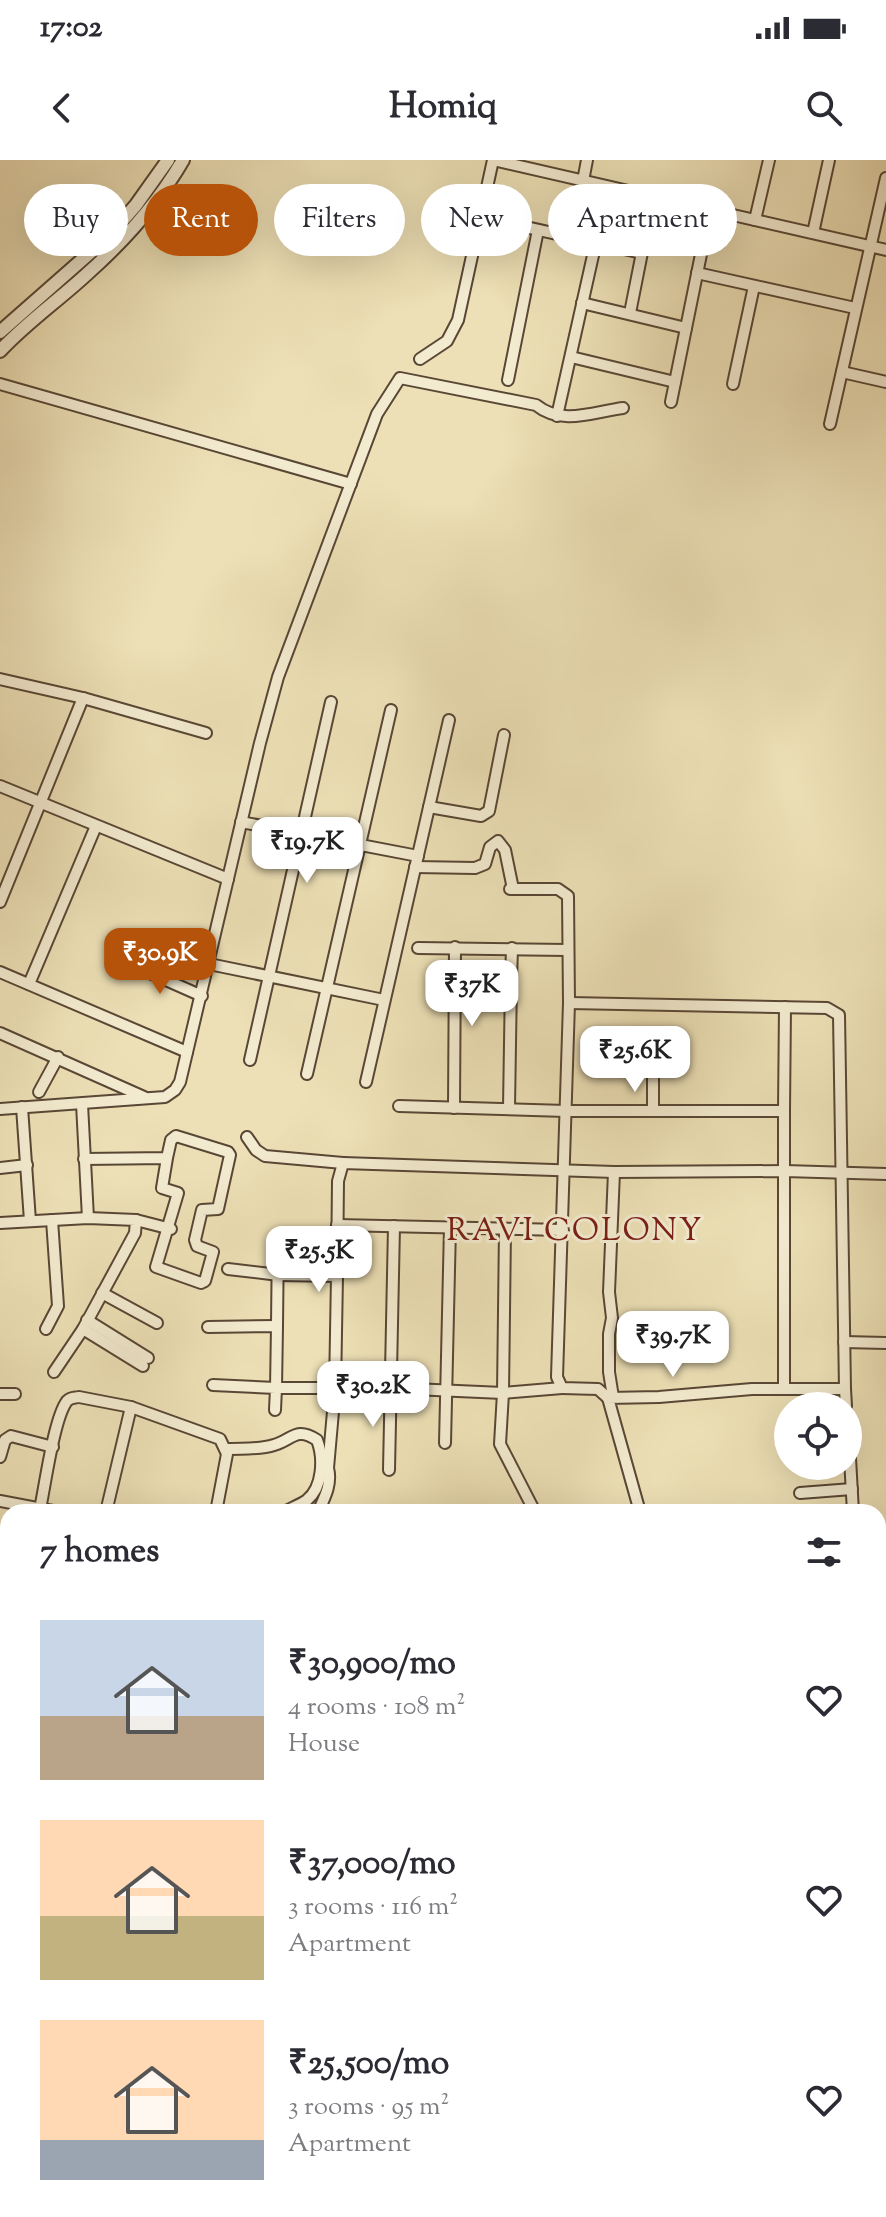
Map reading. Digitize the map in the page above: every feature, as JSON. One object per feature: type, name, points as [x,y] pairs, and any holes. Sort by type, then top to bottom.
[{"type":"street","points":[[0,332],[109,236],[168,160]]},
{"type":"street","points":[[0,351],[118,245],[146,214],[183,160]]},
{"type":"street","points":[[488,184],[493,160],[528,164],[596,184]]},
{"type":"street","points":[[583,181],[587,160]]},
{"type":"street","points":[[755,160],[768,162],[755,220]]},
{"type":"street","points":[[813,233],[829,160]]},
{"type":"street","points":[[830,424],[886,178]]},
{"type":"street","points":[[737,216],[886,250]]},
{"type":"street","points":[[532,229],[548,232]]},
{"type":"street","points":[[508,380],[538,230]]},
{"type":"street","points":[[420,359],[447,341],[458,320],[472,256]]},
{"type":"street","points":[[557,416],[593,256]]},
{"type":"street","points":[[630,313],[641,256]]},
{"type":"street","points":[[671,402],[701,256]]},
{"type":"street","points":[[697,273],[855,308]]},
{"type":"street","points":[[733,384],[754,286]]},
{"type":"street","points":[[582,303],[686,328]]},
{"type":"street","points":[[571,357],[675,382]]},
{"type":"street","points":[[842,372],[886,382]]},
{"type":"street","points":[[0,1109],[165,1097],[180,1082],[278,677],[377,414],[400,378],[536,405],[547,413],[569,418],[623,408]]},
{"type":"street","points":[[0,384],[351,484]]},
{"type":"street","points":[[0,679],[83,698],[206,733]]},
{"type":"street","points":[[0,902],[83,698]]},
{"type":"street","points":[[250,1060],[331,702]]},
{"type":"street","points":[[307,1074],[391,710]]},
{"type":"street","points":[[366,1082],[449,720]]},
{"type":"street","points":[[429,807],[481,816],[489,811],[504,735]]},
{"type":"street","points":[[0,786],[228,879]]},
{"type":"street","points":[[241,822],[359,845],[417,862],[475,868],[485,864],[490,847],[498,841],[505,850],[511,889],[558,889],[568,896],[569,1003],[557,1377],[562,1388]]},
{"type":"street","points":[[29,984],[96,826]]},
{"type":"street","points":[[454,1108],[455,947]]},
{"type":"street","points":[[418,948],[567,950]]},
{"type":"street","points":[[509,1108],[512,948]]},
{"type":"street","points":[[209,964],[384,1000]]},
{"type":"street","points":[[132,965],[202,996]]},
{"type":"street","points":[[0,972],[187,1052]]},
{"type":"street","points":[[455,979],[511,980]]},
{"type":"street","points":[[569,1003],[827,1008],[839,1015],[845,1392]]},
{"type":"street","points":[[784,1388],[785,1007]]},
{"type":"street","points":[[0,1033],[145,1098]]},
{"type":"street","points":[[39,1092],[58,1057]]},
{"type":"street","points":[[653,1060],[653,1111]]},
{"type":"street","points":[[82,1104],[88,1218]]},
{"type":"street","points":[[399,1106],[566,1111],[784,1111]]},
{"type":"street","points":[[22,1107],[30,1221]]},
{"type":"street","points":[[176,1136],[230,1155],[218,1209],[202,1210],[195,1240],[197,1246],[213,1252],[205,1281],[194,1282],[157,1270],[156,1264],[178,1193],[162,1188],[167,1158],[171,1140],[176,1136]]},
{"type":"street","points":[[247,1137],[256,1150],[265,1156],[343,1163],[614,1172],[886,1174]]},
{"type":"street","points":[[84,1159],[167,1158]]},
{"type":"street","points":[[322,1504],[329,1484],[335,1389],[338,1181],[343,1163]]},
{"type":"street","points":[[0,1168],[27,1165]]},
{"type":"street","points":[[614,1172],[609,1292],[612,1318],[609,1334],[610,1398],[638,1504]]},
{"type":"street","points":[[0,1223],[133,1218],[137,1223],[169,1229]]},
{"type":"street","points":[[46,1329],[58,1306],[52,1220]]},
{"type":"street","points":[[54,1372],[85,1324],[137,1223]]},
{"type":"street","points":[[337,1225],[563,1230]]},
{"type":"street","points":[[389,1470],[394,1226]]},
{"type":"street","points":[[445,1443],[450,1227]]},
{"type":"street","points":[[505,1230],[500,1444],[531,1504]]},
{"type":"street","points":[[275,1410],[278,1235]]},
{"type":"street","points":[[228,1269],[279,1275],[337,1276]]},
{"type":"street","points":[[102,1293],[157,1323]]},
{"type":"street","points":[[85,1324],[146,1362]]},
{"type":"street","points":[[208,1327],[277,1326]]},
{"type":"street","points":[[844,1342],[886,1343]]},
{"type":"street","points":[[213,1385],[503,1393],[562,1388],[598,1389],[610,1398],[784,1388],[845,1389]]},
{"type":"street","points":[[0,1394],[15,1394]]},
{"type":"street","points":[[41,1504],[63,1411],[72,1398],[96,1398],[131,1407],[220,1439],[227,1449],[217,1504]]},
{"type":"street","points":[[108,1504],[131,1407]]},
{"type":"street","points":[[227,1449],[272,1446],[294,1435],[312,1437],[319,1446],[321,1460],[318,1484],[306,1504]]},
{"type":"street","points":[[0,1457],[5,1440],[11,1436],[53,1447]]},
{"type":"street","points":[[851,1480],[853,1504]]},
{"type":"street","points":[[800,1493],[852,1489]]},
{"type":"street","points":[[311,1495],[317,1504]]},
{"type":"district","name":"RAVI COLONY","points":[[575,1229]]}]
